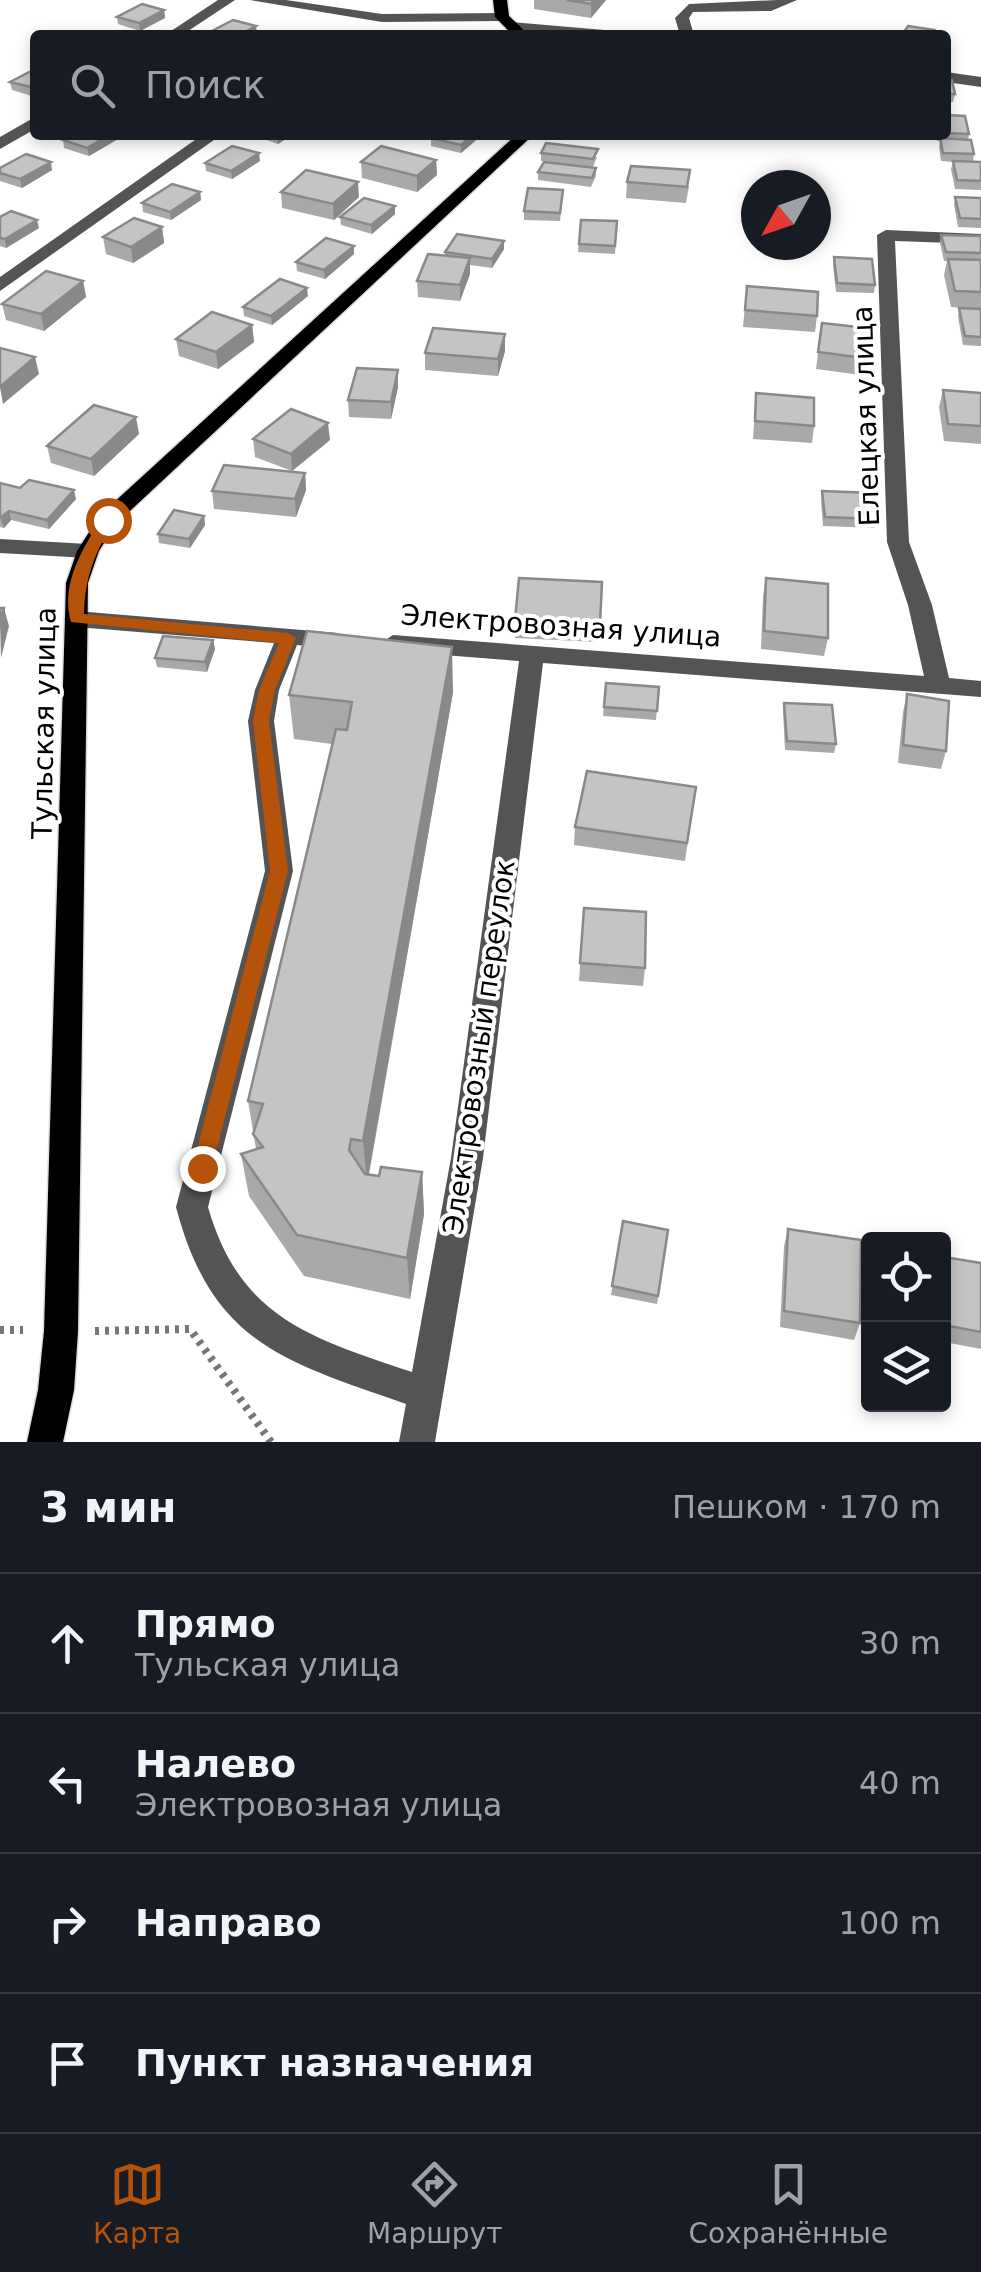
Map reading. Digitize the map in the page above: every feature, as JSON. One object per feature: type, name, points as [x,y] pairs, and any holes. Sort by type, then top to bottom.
[{"type":"main road","points":[[500,0],[512,26]]},
{"type":"main road","name":"Тульская улица","points":[[45,1442],[56,1390],[61,1332],[77,582],[88,551],[108,520],[520,140]]},
{"type":"street","points":[[180,30],[228,0]]},
{"type":"street","points":[[257,0],[382,18],[558,30]]},
{"type":"street","points":[[686,30],[682,18],[689,8],[771,7],[790,0]]},
{"type":"street","points":[[362,30],[369,25]]},
{"type":"street","points":[[951,79],[981,82]]},
{"type":"street","points":[[0,144],[30,125]]},
{"type":"street","points":[[0,285],[206,140]]},
{"type":"street","name":"Елецкая улица","points":[[938,686],[920,605],[898,542],[886,234],[981,239]]},
{"type":"street","points":[[0,546],[88,551]]},
{"type":"street","name":"Электровозная улица","points":[[76,619],[981,689]]},
{"type":"street","points":[[288,638],[267,690],[261,721],[279,871],[192,1207],[197,1239],[226,1292],[270,1332],[322,1357],[425,1394]]},
{"type":"street","name":"Электровозный переулок","points":[[417,1442],[467,1158],[532,652]]},
{"type":"path","points":[[0,1330],[190,1329],[271,1442]]},
{"type":"building","points":[[142,4],[164,10],[139,23],[117,17]]},
{"type":"building","points":[[233,20],[256,26],[248,30],[214,30]]},
{"type":"building","points":[[30,72],[30,87],[10,82]]},
{"type":"building","points":[[951,115],[965,116],[969,134],[951,133]]},
{"type":"building","points":[[951,139],[971,140],[974,154],[943,153],[940,140]]},
{"type":"building","points":[[63,140],[101,140],[87,148]]},
{"type":"building","points":[[440,140],[467,140],[461,145]]},
{"type":"building","points":[[546,143],[598,149],[593,159],[541,153]]},
{"type":"building","points":[[232,146],[259,153],[231,171],[205,163]]},
{"type":"building","points":[[381,146],[436,160],[417,176],[361,162]]},
{"type":"building","points":[[26,154],[51,162],[20,179],[0,173],[0,168]]},
{"type":"building","points":[[953,161],[981,162],[981,181],[957,180]]},
{"type":"building","points":[[544,162],[596,168],[592,178],[538,172]]},
{"type":"building","points":[[631,166],[690,170],[687,187],[627,182]]},
{"type":"building","points":[[306,170],[358,182],[333,204],[281,192]]},
{"type":"building","points":[[172,184],[200,192],[170,212],[142,203]]},
{"type":"building","points":[[528,188],[563,190],[560,213],[524,211]]},
{"type":"building","points":[[955,197],[981,198],[981,219],[960,218]]},
{"type":"building","points":[[364,198],[395,206],[371,225],[340,217]]},
{"type":"building","points":[[11,211],[37,220],[5,239],[0,238],[0,217]]},
{"type":"building","points":[[134,218],[162,227],[131,247],[103,237]]},
{"type":"building","points":[[581,220],[617,221],[615,246],[579,244]]},
{"type":"building","points":[[457,234],[504,241],[492,259],[445,252]]},
{"type":"building","points":[[941,235],[981,236],[981,253],[946,252]]},
{"type":"building","points":[[326,238],[354,246],[324,270],[296,262]]},
{"type":"building","points":[[428,254],[470,258],[460,285],[417,281]]},
{"type":"building","points":[[834,257],[872,259],[875,285],[837,283]]},
{"type":"building","points":[[948,259],[981,260],[981,292],[955,291]]},
{"type":"building","points":[[46,271],[83,281],[41,314],[2,304]]},
{"type":"building","points":[[280,279],[307,288],[271,316],[243,307]]},
{"type":"building","points":[[747,286],[818,292],[817,316],[745,310]]},
{"type":"building","points":[[959,308],[981,309],[981,337],[965,336]]},
{"type":"building","points":[[212,312],[252,325],[216,352],[176,339]]},
{"type":"building","points":[[822,323],[867,328],[864,358],[818,352]]},
{"type":"building","points":[[433,328],[505,334],[498,359],[425,353]]},
{"type":"building","points":[[0,348],[35,357],[0,387]]},
{"type":"building","points":[[357,368],[398,370],[391,402],[348,400]]},
{"type":"building","points":[[943,390],[981,393],[981,426],[948,424]]},
{"type":"building","points":[[756,393],[814,398],[814,426],[755,421]]},
{"type":"building","points":[[94,405],[136,417],[91,459],[47,446]]},
{"type":"building","points":[[291,409],[328,423],[291,454],[253,439]]},
{"type":"building","points":[[224,465],[305,473],[295,499],[212,491]]},
{"type":"building","points":[[29,480],[74,490],[47,520],[9,511],[0,518],[0,483],[20,488]]},
{"type":"building","points":[[822,491],[873,493],[877,519],[825,517]]},
{"type":"building","points":[[174,510],[204,516],[189,539],[158,534]]},
{"type":"building","points":[[519,578],[602,582],[600,624],[515,620]]},
{"type":"building","points":[[766,578],[828,584],[828,638],[764,631]]},
{"type":"building","points":[[307,631],[452,647],[363,1141],[351,1139],[349,1150],[365,1174],[379,1176],[381,1167],[422,1172],[407,1258],[297,1235],[241,1154],[263,1147],[253,1134],[263,1104],[248,1101],[336,729],[347,730],[352,702],[289,695]]},
{"type":"building","points":[[163,636],[213,640],[205,662],[155,658]]},
{"type":"building","points":[[606,683],[659,687],[657,711],[604,707]]},
{"type":"building","points":[[907,694],[949,701],[946,751],[903,745]]},
{"type":"building","points":[[784,703],[832,705],[836,744],[787,741]]},
{"type":"building","points":[[587,771],[696,787],[687,843],[575,827]]},
{"type":"building","points":[[584,908],[646,912],[645,968],[580,963]]},
{"type":"building","points":[[623,1221],[668,1230],[658,1296],[612,1286]]},
{"type":"building","points":[[788,1229],[861,1240],[860,1323],[784,1311]]},
{"type":"building","points":[[951,1258],[981,1263],[981,1332],[951,1326]]},
{"type":"route","points":[[108,520],[88,551],[77,582],[76,619],[288,638],[267,690],[261,721],[279,871],[202,1168]]}]
